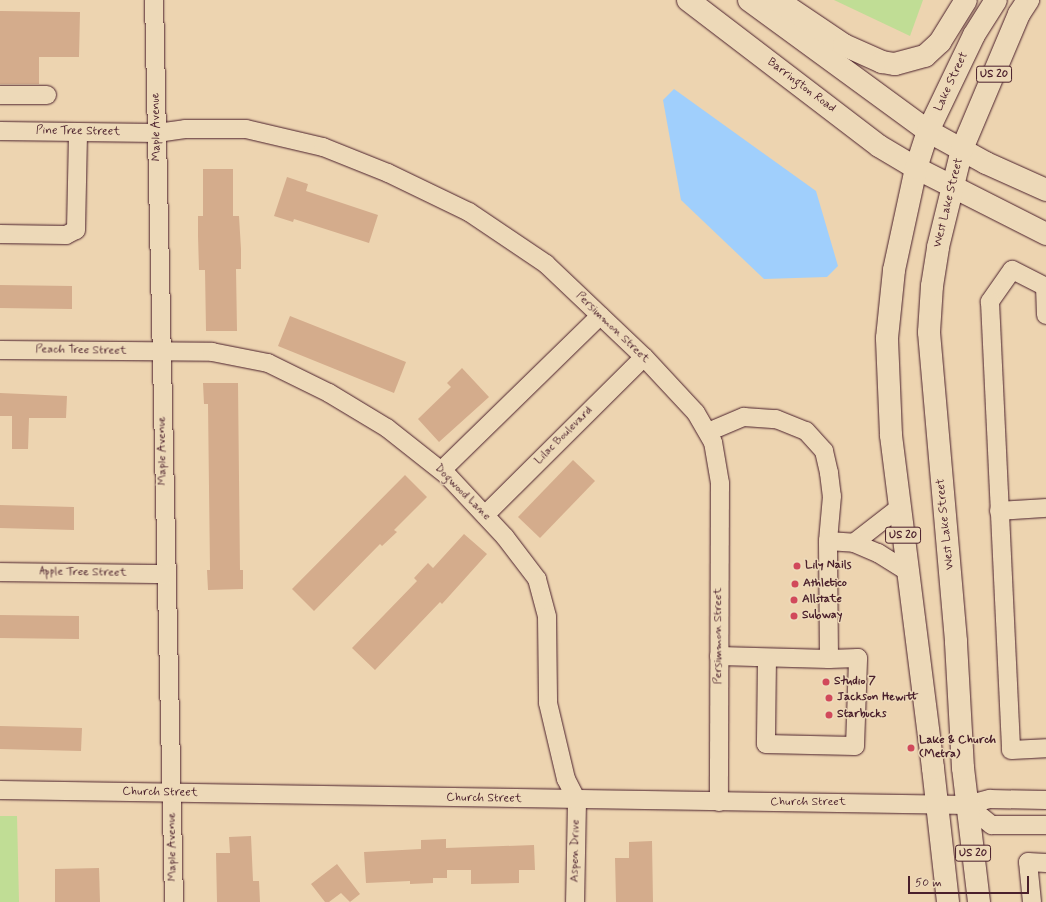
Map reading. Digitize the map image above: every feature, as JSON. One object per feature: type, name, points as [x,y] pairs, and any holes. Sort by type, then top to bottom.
[{"type":"main road","name":"Barrington Road","points":[[688,0],[879,146],[916,168],[1046,234]]},
{"type":"main road","points":[[749,0],[928,131],[1046,190]]},
{"type":"main road","points":[[778,0],[844,45],[882,62],[895,64],[925,56],[940,42],[966,0]]},
{"type":"main road","name":"Lake Street","points":[[916,168],[928,131],[974,35],[996,0]]},
{"type":"main road","name":"US 20","points":[[962,149],[1019,14],[1028,0]]},
{"type":"main road","name":"West Lake Street","points":[[962,149],[951,186],[933,280],[929,332],[931,378],[951,580],[967,805],[979,902]]},
{"type":"main road","name":"US 20","points":[[916,168],[894,270],[887,338],[891,435],[938,804],[948,902]]},
{"type":"street","name":"Maple Avenue","points":[[154,0],[174,902]]},
{"type":"street","points":[[0,95],[47,95]]},
{"type":"street","name":"Persimmon Street","points":[[157,133],[185,129],[246,129],[323,147],[381,170],[469,212],[546,264],[644,357],[696,413],[713,442],[720,483],[719,802]]},
{"type":"street","name":"Pine Tree Street","points":[[0,131],[157,133]]},
{"type":"street","points":[[0,234],[66,235],[76,230],[78,132]]},
{"type":"street","points":[[1046,315],[1045,287],[1012,270],[990,302],[1011,750],[1046,748]]},
{"type":"street","points":[[442,470],[600,316]]},
{"type":"street","name":"Peach Tree Street","points":[[0,350],[161,351]]},
{"type":"street","name":"Dogwood Lane","points":[[161,351],[212,352],[268,363],[329,393],[387,428],[442,470],[485,515],[505,537],[537,579],[547,617],[548,703],[566,779],[577,801]]},
{"type":"street","name":"Lilac Boulevard","points":[[485,515],[644,357]]},
{"type":"street","points":[[708,432],[744,417],[776,419],[806,431],[824,451],[830,473],[832,496],[828,541],[829,659]]},
{"type":"street","points":[[854,542],[900,507]]},
{"type":"street","points":[[999,511],[1046,508]]},
{"type":"street","points":[[828,541],[854,542],[878,553],[908,572]]},
{"type":"street","name":"Apple Tree Street","points":[[0,572],[166,574]]},
{"type":"street","points":[[719,656],[829,659],[858,658],[855,746],[766,744],[766,658]]},
{"type":"street","name":"Church Street","points":[[0,790],[577,801],[967,805],[990,799],[1046,800]]},
{"type":"street","name":"Aspen Drive","points":[[575,902],[577,801]]},
{"type":"street","points":[[967,805],[992,824],[1046,825]]},
{"type":"street","points":[[1032,902],[1028,862],[1046,863]]},
{"type":"green space","points":[[834,0],[923,0],[910,36]]},
{"type":"green space","points":[[0,816],[17,816],[19,902],[0,902]]},
{"type":"water","points":[[674,89],[816,191],[838,266],[827,277],[764,279],[681,200],[663,100]]},
{"type":"building","points":[[0,11],[80,12],[79,57],[39,57],[39,84],[0,84]]},
{"type":"building","points":[[203,169],[233,169],[233,216],[239,216],[241,249],[241,269],[236,269],[237,331],[206,331],[205,270],[199,270],[198,236],[198,216],[203,216]]},
{"type":"building","points":[[287,177],[308,184],[306,191],[378,215],[369,243],[294,219],[293,222],[274,216]]},
{"type":"building","points":[[0,285],[72,286],[72,309],[0,308]]},
{"type":"building","points":[[290,316],[406,362],[394,393],[278,346]]},
{"type":"building","points":[[462,368],[489,397],[439,442],[418,419],[451,387],[447,383]]},
{"type":"building","points":[[203,383],[238,383],[240,570],[243,570],[243,589],[208,590],[207,570],[210,570],[208,404],[204,404]]},
{"type":"building","points":[[0,393],[67,396],[66,418],[29,418],[28,449],[12,449],[12,416],[0,416]]},
{"type":"building","points":[[573,460],[595,481],[540,538],[518,517]]},
{"type":"building","points":[[405,475],[427,497],[394,530],[397,532],[382,546],[380,544],[314,611],[292,589]]},
{"type":"building","points":[[0,505],[74,507],[74,530],[0,528]]},
{"type":"building","points":[[464,534],[487,554],[442,604],[440,602],[375,670],[352,648],[417,581],[414,578],[428,563],[433,568]]},
{"type":"building","points":[[0,615],[79,616],[79,639],[0,638]]},
{"type":"building","points":[[0,726],[82,728],[81,751],[0,749]]},
{"type":"building","points":[[251,836],[253,881],[259,881],[260,902],[217,902],[216,853],[230,853],[229,837]]},
{"type":"building","points":[[446,839],[446,848],[534,845],[535,870],[519,870],[519,883],[471,884],[471,870],[447,870],[447,878],[433,878],[433,883],[410,884],[410,881],[366,883],[364,852],[421,849],[421,840]]},
{"type":"building","points":[[652,841],[653,902],[616,902],[615,858],[629,858],[629,842]]},
{"type":"building","points":[[337,864],[360,894],[350,902],[341,893],[329,902],[325,902],[311,884]]},
{"type":"building","points":[[99,868],[100,902],[55,902],[55,869]]},
{"type":"place","name":"Lily Nails","points":[[797,566]]},
{"type":"place","name":"Athletico","points":[[795,584]]},
{"type":"place","name":"Allstate","points":[[794,600]]},
{"type":"place","name":"Subway","points":[[794,616]]},
{"type":"place","name":"Studio 7","points":[[826,682]]},
{"type":"place","name":"Jackson Hewitt","points":[[829,698]]},
{"type":"place","name":"Starbucks","points":[[829,715]]},
{"type":"place","name":"Lake & Church (Metra)","points":[[911,748]]}]
